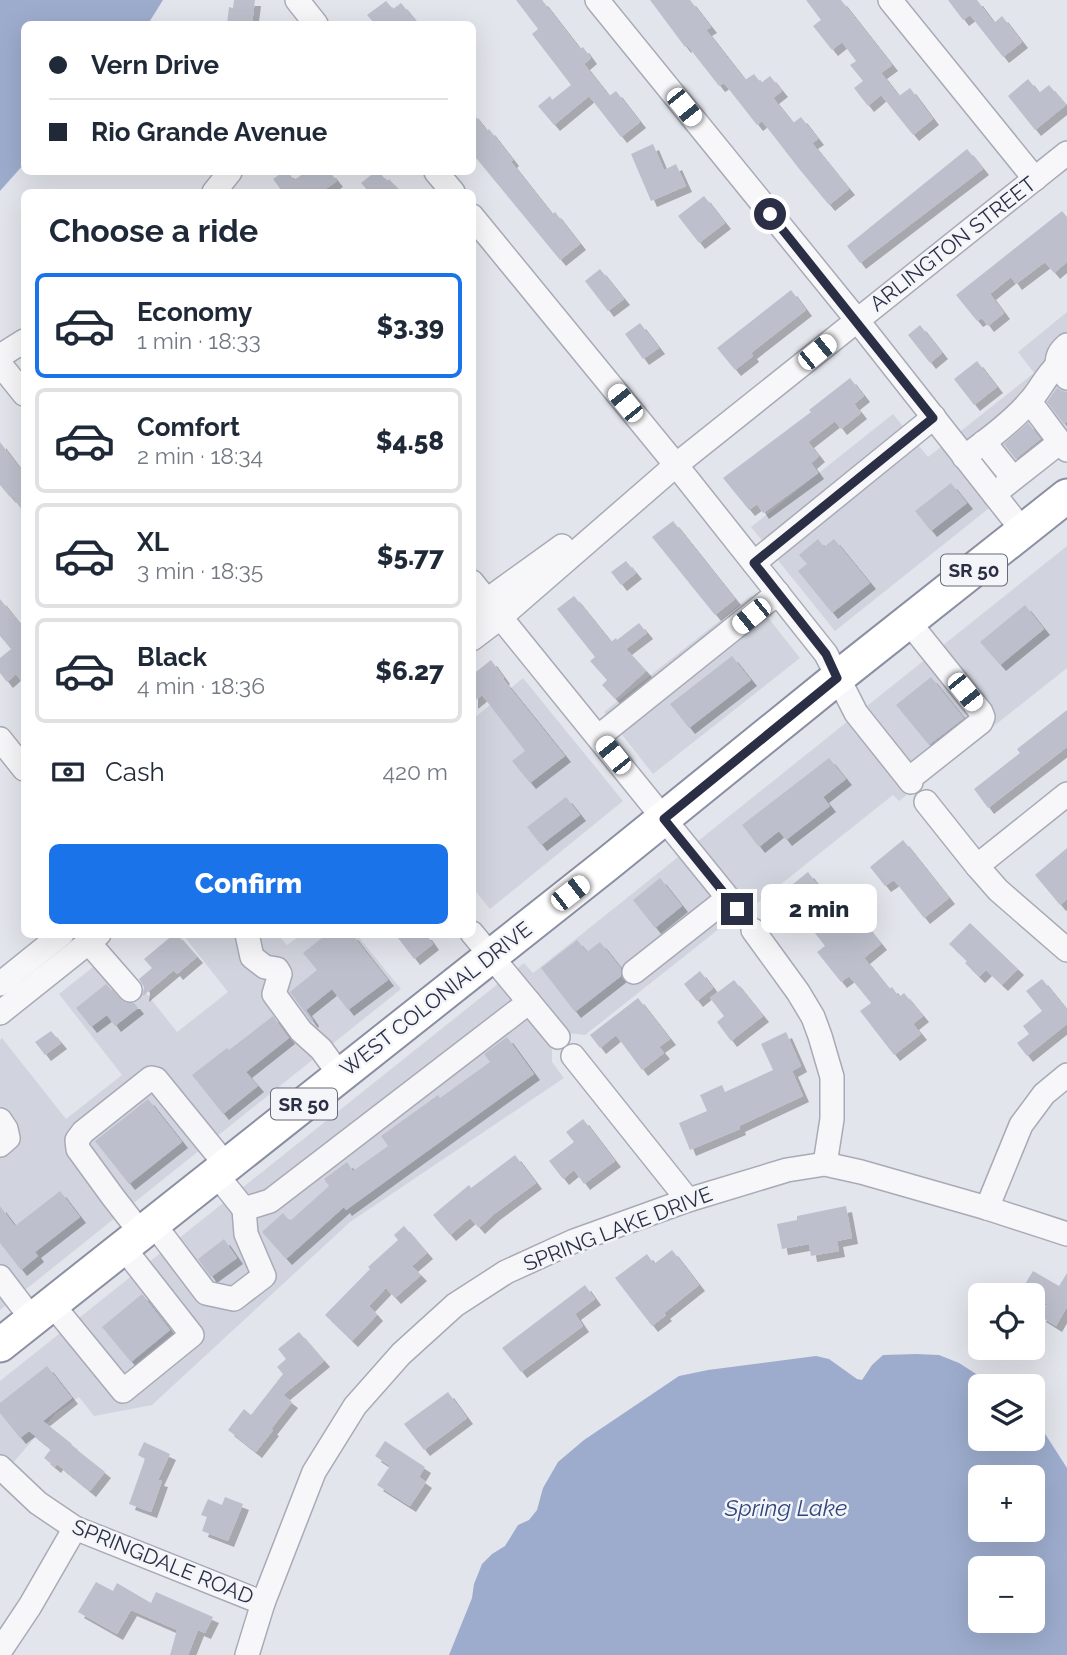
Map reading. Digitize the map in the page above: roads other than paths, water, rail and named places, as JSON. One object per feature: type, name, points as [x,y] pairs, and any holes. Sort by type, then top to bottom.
[{"type":"highway","name":"WEST COLONIAL DRIVE","points":[[0,1345],[340,1075],[482,944],[664,819],[1067,496]]},
{"type":"street","points":[[597,0],[857,320],[1023,531]]},
{"type":"street","points":[[890,0],[1035,179]]},
{"type":"street","name":"ARLINGTON STREET","points":[[476,631],[487,609],[676,465],[1067,153]]},
{"type":"street","points":[[216,189],[228,175]]},
{"type":"street","points":[[439,175],[450,189]]},
{"type":"street","points":[[476,221],[676,465],[826,654],[856,713],[910,781],[981,722],[983,717],[908,621]]},
{"type":"street","points":[[0,356],[21,343]]},
{"type":"street","points":[[964,457],[1030,402],[1050,372],[1062,372],[1057,357],[1067,345]]},
{"type":"street","points":[[0,364],[21,390]]},
{"type":"street","points":[[994,494],[1013,478],[1063,446],[1030,402]]},
{"type":"street","points":[[754,563],[933,418]]},
{"type":"street","points":[[984,442],[1013,478]]},
{"type":"street","points":[[476,589],[487,609],[598,737],[733,903],[634,972]]},
{"type":"street","points":[[598,737],[778,593]]},
{"type":"street","points":[[0,739],[21,765]]},
{"type":"street","points":[[977,866],[1067,794]]},
{"type":"street","points":[[926,802],[998,890],[1067,950]]},
{"type":"street","points":[[753,930],[799,992],[820,1036],[832,1077],[832,1119],[825,1164]]},
{"type":"street","points":[[0,984],[57,938]]},
{"type":"street","points":[[248,938],[252,957],[265,967],[277,969],[280,974],[274,994],[300,1031],[321,1049],[340,1075]]},
{"type":"street","points":[[0,1013],[94,939],[130,989]]},
{"type":"street","points":[[482,944],[558,1037]]},
{"type":"street","points":[[244,1209],[270,1201],[529,1002]]},
{"type":"street","points":[[573,1056],[688,1200]]},
{"type":"street","points":[[987,1208],[1021,1125],[1044,1094],[1067,1074]]},
{"type":"street","points":[[0,1277],[42,1311],[123,1391],[192,1335],[139,1234],[78,1149],[77,1140],[83,1132],[151,1078],[156,1079],[221,1169],[244,1209],[246,1234],[264,1276],[234,1299],[205,1293],[139,1234]]},
{"type":"street","name":"SPRING LAKE DRIVE","points":[[247,1655],[263,1602],[314,1472],[355,1406],[401,1354],[456,1305],[506,1272],[573,1241],[688,1200],[787,1170],[825,1164],[987,1208],[1067,1234]]},
{"type":"street","name":"SPRINGDALE ROAD","points":[[0,1466],[38,1503],[75,1528],[263,1602]]},
{"type":"street","points":[[0,1651],[30,1606],[75,1528]]},
{"type":"water","points":[[0,0],[163,0],[150,21],[21,21],[21,167],[0,191]]},
{"type":"water","name":"Spring Lake","points":[[883,1355],[939,1355],[976,1374],[968,1374],[968,1451],[1045,1451],[1045,1434],[1067,1468],[1067,1655],[449,1655],[472,1598],[482,1564],[505,1546],[518,1525],[529,1520],[537,1510],[543,1488],[558,1462],[584,1440],[679,1376],[816,1356],[829,1359],[862,1380]]}]
